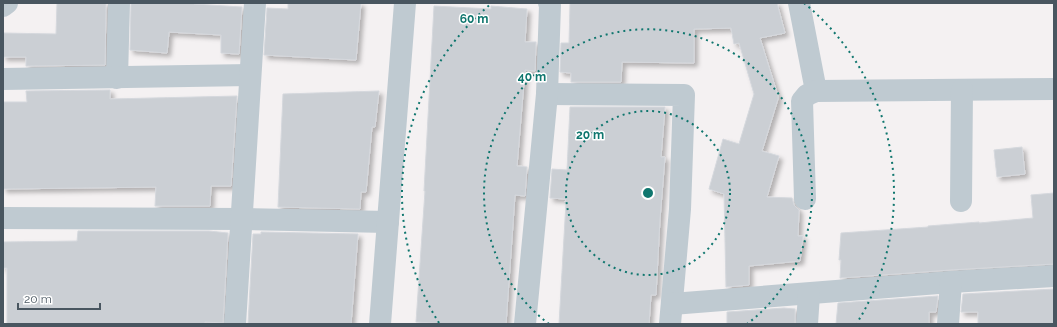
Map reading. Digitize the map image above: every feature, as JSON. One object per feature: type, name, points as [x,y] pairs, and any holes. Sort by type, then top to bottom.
[{"type":"street","points":[[3,6],[7,3]]},
{"type":"street","points":[[117,78],[119,3]]},
{"type":"street","points":[[235,324],[255,3]]},
{"type":"street","points":[[380,324],[405,3]]},
{"type":"street","points":[[525,324],[547,94],[549,3]]},
{"type":"street","points":[[799,3],[816,91]]},
{"type":"street","points":[[3,79],[250,75]]},
{"type":"street","points":[[805,199],[802,101],[807,94],[816,91],[1054,89]]},
{"type":"street","points":[[960,201],[962,90]]},
{"type":"street","points":[[547,94],[684,96],[680,209],[671,314],[809,294],[951,282],[1054,276]]},
{"type":"street","points":[[3,218],[241,219],[388,222]]},
{"type":"street","points":[[948,324],[951,282]]},
{"type":"street","points":[[807,324],[809,294]]},
{"type":"building","points":[[57,3],[106,3],[105,65],[26,66],[26,57],[3,57],[3,33],[56,34]]},
{"type":"building","points":[[131,3],[194,3],[242,7],[239,54],[221,53],[221,35],[169,32],[167,53],[130,50]]},
{"type":"building","points":[[288,3],[361,3],[356,60],[264,55],[267,8],[288,9]]},
{"type":"building","points":[[570,3],[777,3],[785,33],[760,38],[778,96],[762,151],[779,156],[767,197],[792,198],[794,205],[799,210],[798,236],[803,236],[800,261],[749,266],[749,285],[726,287],[724,194],[709,189],[723,139],[739,144],[754,94],[739,43],[734,44],[731,28],[694,29],[694,63],[622,62],[621,82],[571,82],[571,73],[560,72],[561,43],[569,43]]},
{"type":"building","points":[[434,6],[491,9],[491,6],[527,9],[525,42],[536,42],[535,71],[525,70],[517,166],[527,167],[525,196],[515,195],[506,324],[449,324],[416,322],[425,191]]},
{"type":"building","points":[[110,90],[110,99],[237,96],[231,186],[211,186],[210,206],[155,206],[156,187],[3,189],[3,102],[27,102],[26,91]]},
{"type":"building","points":[[379,91],[375,127],[372,127],[366,192],[361,192],[360,209],[278,207],[283,94]]},
{"type":"building","points":[[570,107],[665,107],[661,157],[665,157],[656,295],[651,295],[649,324],[559,324],[566,199],[550,198],[552,169],[567,170]]},
{"type":"building","points":[[1022,147],[1025,174],[997,177],[994,150]]},
{"type":"building","points":[[1054,193],[1054,264],[840,278],[841,260],[839,260],[841,233],[1033,218],[1031,195]]},
{"type":"building","points":[[78,231],[209,231],[228,233],[223,323],[7,324],[7,268],[3,268],[3,242],[77,241]]},
{"type":"building","points":[[261,232],[358,234],[351,324],[248,324],[253,234],[261,234]]},
{"type":"building","points":[[1054,289],[1054,324],[978,324],[978,312],[961,312],[963,294]]},
{"type":"building","points":[[938,296],[936,312],[929,312],[929,324],[836,324],[838,303]]},
{"type":"building","points":[[784,308],[795,309],[795,324],[727,324],[727,312]]}]
